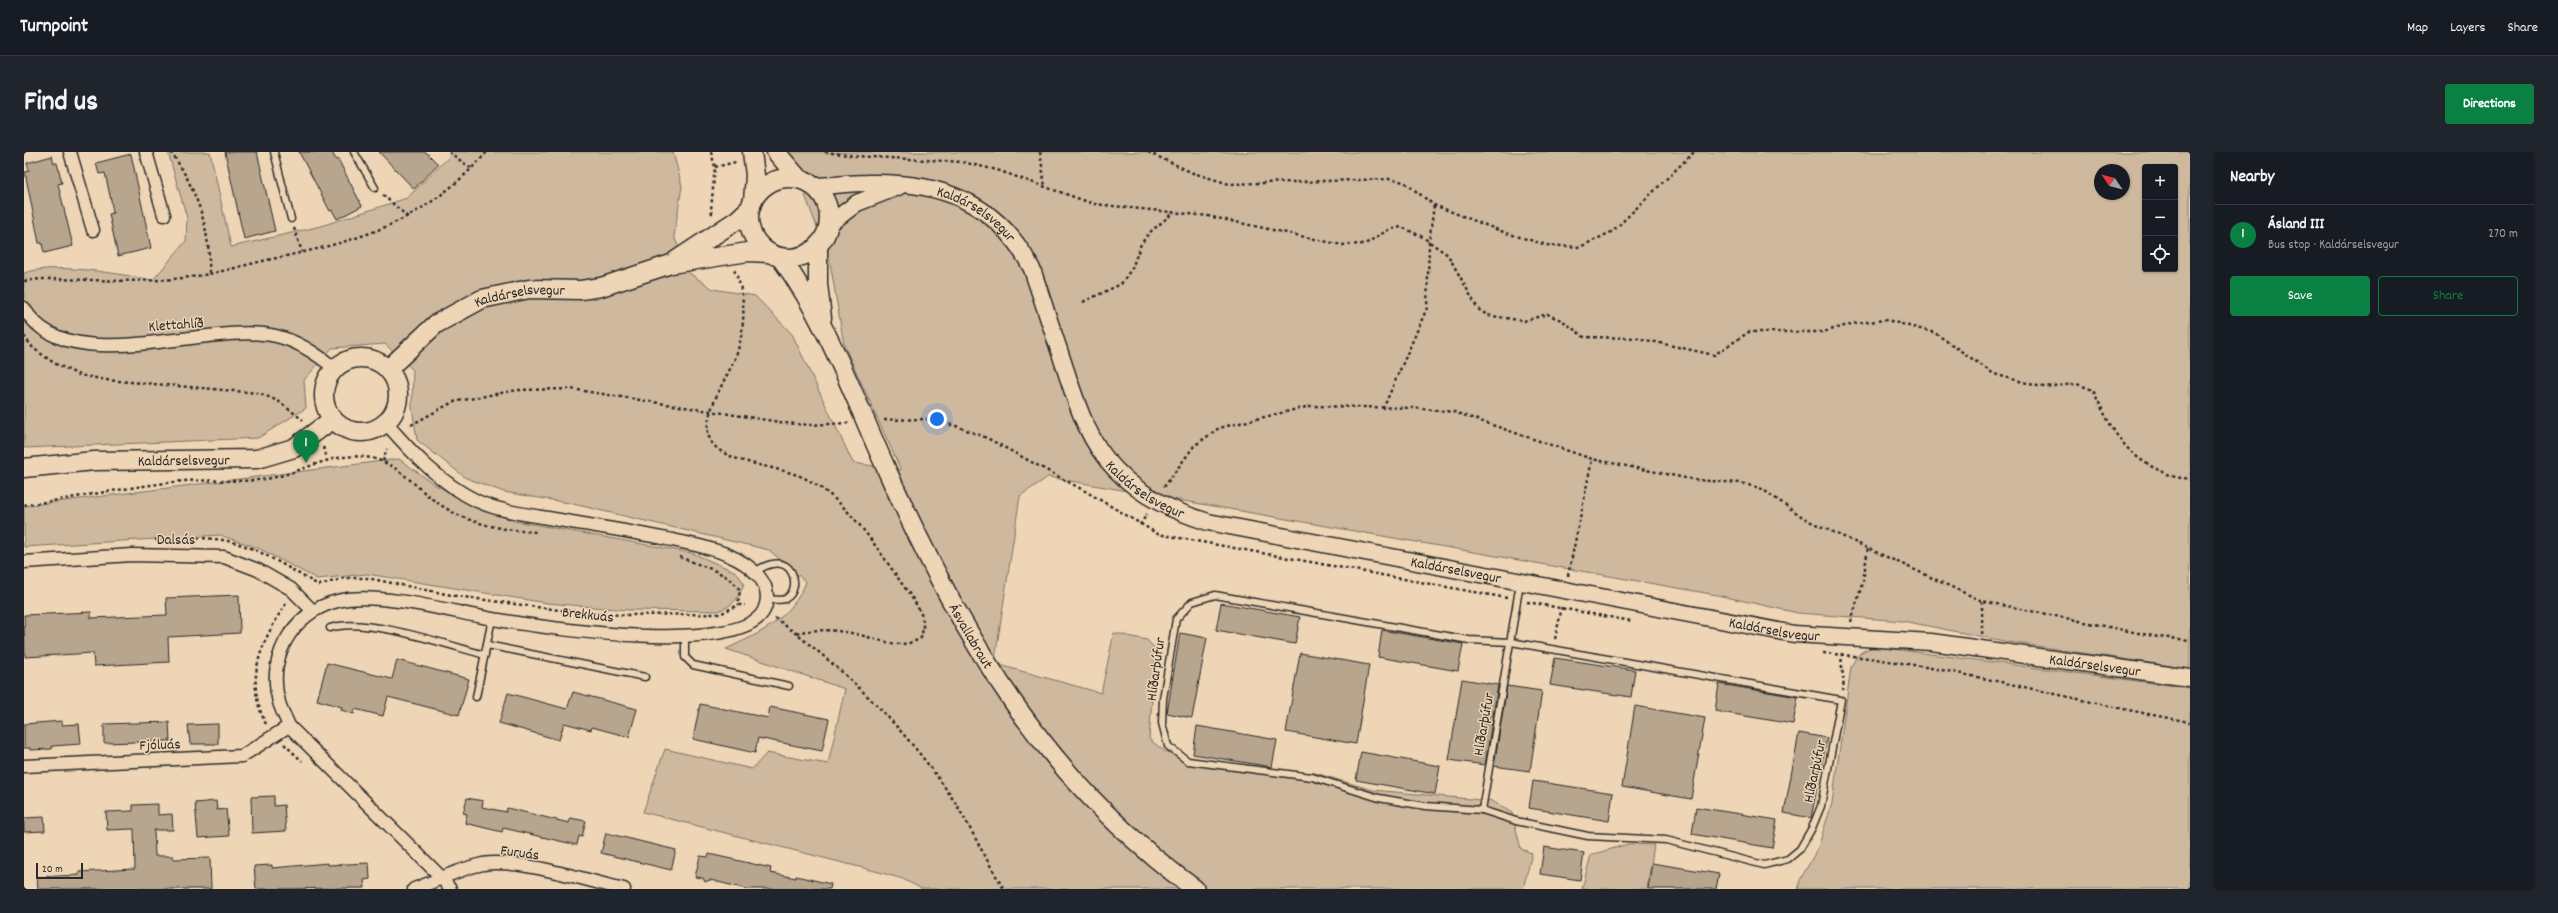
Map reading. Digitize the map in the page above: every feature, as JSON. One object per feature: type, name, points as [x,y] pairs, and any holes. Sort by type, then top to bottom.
[{"type":"main road","points":[[752,152],[755,175],[749,224],[753,236],[774,255],[803,255],[818,245],[828,225],[828,210],[824,199],[776,152]]},
{"type":"main road","points":[[752,204],[768,184],[783,179],[806,183]]},
{"type":"main road","name":"Kaldárselsvegur","points":[[671,264],[737,220],[752,204]]},
{"type":"main road","name":"Ásvallabraut","points":[[818,245],[818,284],[823,328]]},
{"type":"main road","name":"Kaldárselsvegur","points":[[388,369],[436,324],[482,299],[529,289],[581,290],[601,287],[671,264],[741,253],[774,255]]},
{"type":"main road","name":"Ásvallabraut","points":[[774,255],[798,281],[823,328],[924,549],[985,662],[1022,717],[1087,796],[1127,834],[1195,889]]},
{"type":"main road","points":[[361,357],[375,360],[388,369],[397,386],[398,396],[392,415],[386,422],[368,431],[359,432],[349,430],[333,420],[324,403],[324,394],[325,384],[334,368],[346,360],[361,357]]},
{"type":"main road","name":"Kaldárselsvegur","points":[[24,468],[94,461],[257,459],[294,448],[333,420]]},
{"type":"street","points":[[70,152],[93,230]]},
{"type":"street","points":[[146,152],[164,215]]},
{"type":"street","name":"Kaldárselsvegur","points":[[806,183],[867,183],[920,186],[943,191],[962,198],[986,213],[1005,229],[1022,250],[1032,269],[1086,426],[1100,451],[1116,470],[1156,502],[1177,512],[1208,522],[1566,589],[1794,634],[1896,639],[1982,649],[2190,678]]},
{"type":"street","name":"Kaldárselsvegur","points":[[828,225],[857,203],[901,185]]},
{"type":"street","name":"Klettahlíð","points":[[24,308],[39,327],[49,334],[72,343],[100,345],[246,335],[276,336],[314,353],[334,368]]},
{"type":"street","points":[[386,422],[440,479],[477,501],[517,513],[693,545],[726,554],[756,572],[764,581],[766,599]]},
{"type":"street","name":"Dalsás","points":[[24,562],[132,555],[224,557],[258,570],[291,588],[312,610]]},
{"type":"street","name":"Brekkuás","points":[[450,889],[441,876],[289,726],[279,703],[277,661],[289,634],[312,610],[346,599],[377,599],[492,619],[614,634],[685,637],[741,629],[757,618],[764,610],[766,599]]},
{"type":"street","name":"Fjóluás","points":[[24,766],[242,756],[289,726]]},
{"type":"street","name":"Furuás","points":[[414,889],[430,884],[441,876],[483,864],[507,863],[624,889]]},
{"type":"lane","points":[[274,152],[291,219]]},
{"type":"lane","points":[[354,152],[375,188]]},
{"type":"lane","points":[[756,572],[770,562],[776,562],[791,570],[794,578],[793,591],[784,600],[766,599]]},
{"type":"lane","name":"Hlíðarþúfur","points":[[1482,810],[1520,581]]},
{"type":"lane","name":"Hlíðarþúfur","points":[[1215,595],[1469,640],[1511,642],[1553,649],[1841,700],[1821,806],[1812,828],[1800,849],[1788,860],[1764,865],[1714,854],[1666,840],[1588,836],[1516,821],[1482,810],[1425,806],[1379,798],[1312,778],[1188,762],[1168,746],[1162,723],[1163,699],[1176,619],[1192,602],[1215,595]]},
{"type":"lane","points":[[476,697],[492,619]]},
{"type":"lane","points":[[330,628],[341,624],[372,626],[485,655]]},
{"type":"lane","points":[[685,637],[685,657],[693,666],[789,686]]},
{"type":"lane","points":[[487,645],[645,677]]},
{"type":"path","points":[[172,152],[182,166],[197,198],[210,259],[209,273]]},
{"type":"path","points":[[449,152],[472,169]]},
{"type":"path","points":[[24,281],[41,279],[148,280],[190,277],[362,238],[408,217],[433,202],[472,169],[487,152]]},
{"type":"path","points":[[711,152],[714,167],[711,210],[713,218]]},
{"type":"path","points":[[825,152],[855,156],[962,162],[997,170],[1094,204],[1208,216],[1342,245],[1365,244],[1388,230],[1401,227],[1421,236],[1448,255],[1478,308],[1487,315],[1524,322],[1547,314],[1563,321],[1584,337],[1637,338],[1714,355],[1749,332],[1823,332],[1855,323],[1887,320],[1935,333],[1994,374],[2041,386],[2077,384],[2093,390],[2105,414],[2128,451],[2144,464],[2179,479],[2190,478]]},
{"type":"path","points":[[1040,152],[1045,187]]},
{"type":"path","points":[[1148,152],[1193,174],[1229,184],[1389,179],[1404,182],[1434,205],[1506,233],[1547,246],[1580,247],[1613,231],[1694,152]]},
{"type":"path","points":[[375,188],[408,217]]},
{"type":"path","points":[[1383,409],[1427,308],[1429,243],[1434,205]]},
{"type":"path","points":[[1083,302],[1121,284],[1132,268],[1141,244],[1149,232],[1174,212]]},
{"type":"path","points":[[291,219],[302,252]]},
{"type":"path","points":[[732,266],[742,288],[741,336],[736,354],[711,410],[708,430],[711,442],[720,451],[735,458],[787,471],[809,480],[831,495],[851,515],[907,591],[921,615],[924,628],[921,638],[902,645],[842,632],[809,630],[796,633]]},
{"type":"path","points":[[24,336],[33,348],[54,363],[79,375],[107,380],[259,393],[278,401],[303,420]]},
{"type":"path","points":[[411,425],[452,402],[518,390],[571,389],[808,425],[856,423]]},
{"type":"path","points":[[1140,525],[1156,502],[1169,478],[1194,446],[1219,428],[1310,406],[1383,409],[1414,408],[1454,412],[1592,459],[1695,480],[1741,483],[1762,489],[1807,520],[1982,601],[2158,637],[2190,640]]},
{"type":"path","points":[[322,446],[327,458]]},
{"type":"path","points":[[383,461],[387,449]]},
{"type":"path","points":[[24,505],[186,481],[247,481],[267,479],[300,470],[327,458],[348,456],[383,461],[445,508],[471,521],[504,529],[541,532]]},
{"type":"path","points":[[1553,649],[1592,459]]},
{"type":"path","points":[[151,540],[202,539],[227,541],[256,551],[319,586],[346,578],[368,578],[456,596],[559,610],[621,616],[720,614],[738,605],[745,605]]},
{"type":"path","points":[[678,556],[727,576],[735,582],[740,590],[738,605]]},
{"type":"path","points":[[1982,601],[1982,649]]},
{"type":"path","points":[[775,617],[796,633],[861,690],[904,736],[956,805],[1004,889]]},
{"type":"shaded area","points":[[168,152],[210,152],[231,247],[321,226],[407,198],[454,152],[673,152],[682,186],[674,236],[689,273],[713,289],[755,296],[792,334],[853,463],[901,470],[844,345],[830,262],[789,152],[2190,152],[2190,669],[2009,642],[1903,621],[1798,613],[1717,595],[1048,477],[1020,496],[995,659],[1003,666],[1101,693],[1114,633],[1147,640],[1156,650],[1149,739],[1164,751],[1200,761],[1251,770],[1315,773],[1373,790],[1492,801],[1512,813],[1521,849],[1532,853],[1523,889],[922,889],[903,879],[879,872],[643,812],[665,749],[752,769],[767,753],[828,764],[845,689],[726,649],[763,631],[774,623],[792,606],[800,595],[806,582],[769,550],[569,503],[504,492],[466,478],[417,440],[412,407],[413,370],[385,344],[332,348],[304,380],[306,408],[258,438],[24,448],[24,273],[38,270],[70,269],[106,272],[153,280],[186,241],[187,218]]},
{"type":"shaded area","points":[[399,459],[434,484],[471,505],[515,521],[692,553],[736,572],[744,583],[742,589],[732,604],[718,611],[628,610],[547,603],[367,574],[317,579],[258,548],[220,535],[24,547],[24,506]]},
{"type":"shaded area","points":[[1877,647],[2190,688],[2190,889],[1798,889],[1800,880],[1818,848],[1832,803],[1851,667],[1858,655],[1867,649]]},
{"type":"shaded area","points":[[1628,844],[1654,845],[1647,889],[1582,889],[1591,855]]},
{"type":"building","points":[[225,152],[257,152],[275,231],[244,239]]},
{"type":"building","points":[[299,152],[332,152],[336,160],[338,159],[362,206],[337,219],[332,210],[330,211]]},
{"type":"building","points":[[379,152],[426,152],[438,164],[414,189]]},
{"type":"building","points":[[131,154],[151,248],[118,256],[109,214],[113,213],[105,173],[99,174],[96,163]]},
{"type":"building","points":[[52,156],[54,163],[57,163],[62,183],[58,184],[73,246],[44,253],[42,243],[39,243],[25,172],[29,171],[27,163]]},
{"type":"building","points":[[239,595],[240,633],[168,637],[169,662],[94,666],[93,653],[25,657],[24,615],[91,612],[91,618],[167,615],[166,598]]},
{"type":"building","points":[[1221,603],[1300,617],[1295,644],[1216,630]]},
{"type":"building","points":[[1382,630],[1463,644],[1458,671],[1378,657]]},
{"type":"building","points":[[1180,633],[1207,638],[1192,718],[1167,713]]},
{"type":"building","points":[[1300,653],[1369,665],[1356,744],[1286,732]]},
{"type":"building","points":[[1555,658],[1635,670],[1631,697],[1550,685]]},
{"type":"building","points":[[397,660],[469,679],[459,715],[388,697],[383,716],[355,709],[354,714],[341,710],[342,707],[317,700],[327,663],[392,679]]},
{"type":"building","points":[[1462,679],[1498,685],[1485,765],[1449,760]]},
{"type":"building","points":[[1719,684],[1798,697],[1793,724],[1715,711]]},
{"type":"building","points":[[1507,686],[1542,691],[1530,771],[1494,766]]},
{"type":"building","points":[[573,692],[637,709],[629,737],[592,727],[591,730],[564,723],[559,740],[499,723],[508,693],[567,709]]},
{"type":"building","points":[[700,704],[768,718],[770,707],[829,719],[822,751],[758,738],[755,753],[693,739]]},
{"type":"building","points":[[1635,706],[1705,718],[1691,799],[1622,787]]},
{"type":"building","points":[[62,721],[62,725],[79,724],[81,744],[52,746],[52,749],[30,750],[30,748],[24,748],[24,724]]},
{"type":"building","points":[[169,722],[170,741],[104,743],[104,724]]},
{"type":"building","points":[[218,724],[218,744],[190,744],[188,725]]},
{"type":"building","points":[[1197,726],[1277,740],[1272,767],[1193,754]]},
{"type":"building","points":[[1799,733],[1827,738],[1811,818],[1784,813]]},
{"type":"building","points":[[1361,752],[1440,766],[1435,794],[1356,780]]},
{"type":"building","points":[[1533,781],[1613,793],[1609,821],[1529,808]]},
{"type":"building","points":[[274,796],[274,806],[284,805],[286,831],[252,833],[251,797]]},
{"type":"building","points":[[467,798],[483,801],[482,807],[506,812],[507,808],[569,823],[570,818],[586,821],[582,837],[579,836],[577,845],[503,828],[502,832],[465,823],[467,814],[463,813]]},
{"type":"building","points":[[216,801],[217,810],[226,809],[229,836],[198,838],[195,803]]},
{"type":"building","points":[[158,804],[158,815],[172,814],[173,830],[154,830],[155,856],[173,856],[173,859],[210,858],[211,889],[38,889],[37,877],[79,875],[79,872],[135,869],[134,829],[107,830],[106,812],[133,811],[133,805]]},
{"type":"building","points":[[1696,807],[1777,820],[1772,848],[1692,834]]},
{"type":"building","points":[[44,817],[45,831],[24,832],[24,818]]},
{"type":"building","points":[[606,833],[676,850],[671,870],[601,853]]},
{"type":"building","points":[[1544,847],[1584,853],[1580,880],[1540,874]]},
{"type":"building","points":[[709,854],[771,868],[770,873],[796,878],[796,876],[831,884],[830,889],[747,889],[710,880],[705,882],[703,878],[695,877],[700,856],[708,857]]},
{"type":"building","points":[[328,863],[328,865],[369,863],[370,879],[364,880],[365,888],[256,889],[254,866],[272,865],[272,868]]},
{"type":"building","points":[[1652,863],[1719,874],[1716,889],[1648,889]]},
{"type":"place","name":"Ásland III","points":[[306,463]]}]
